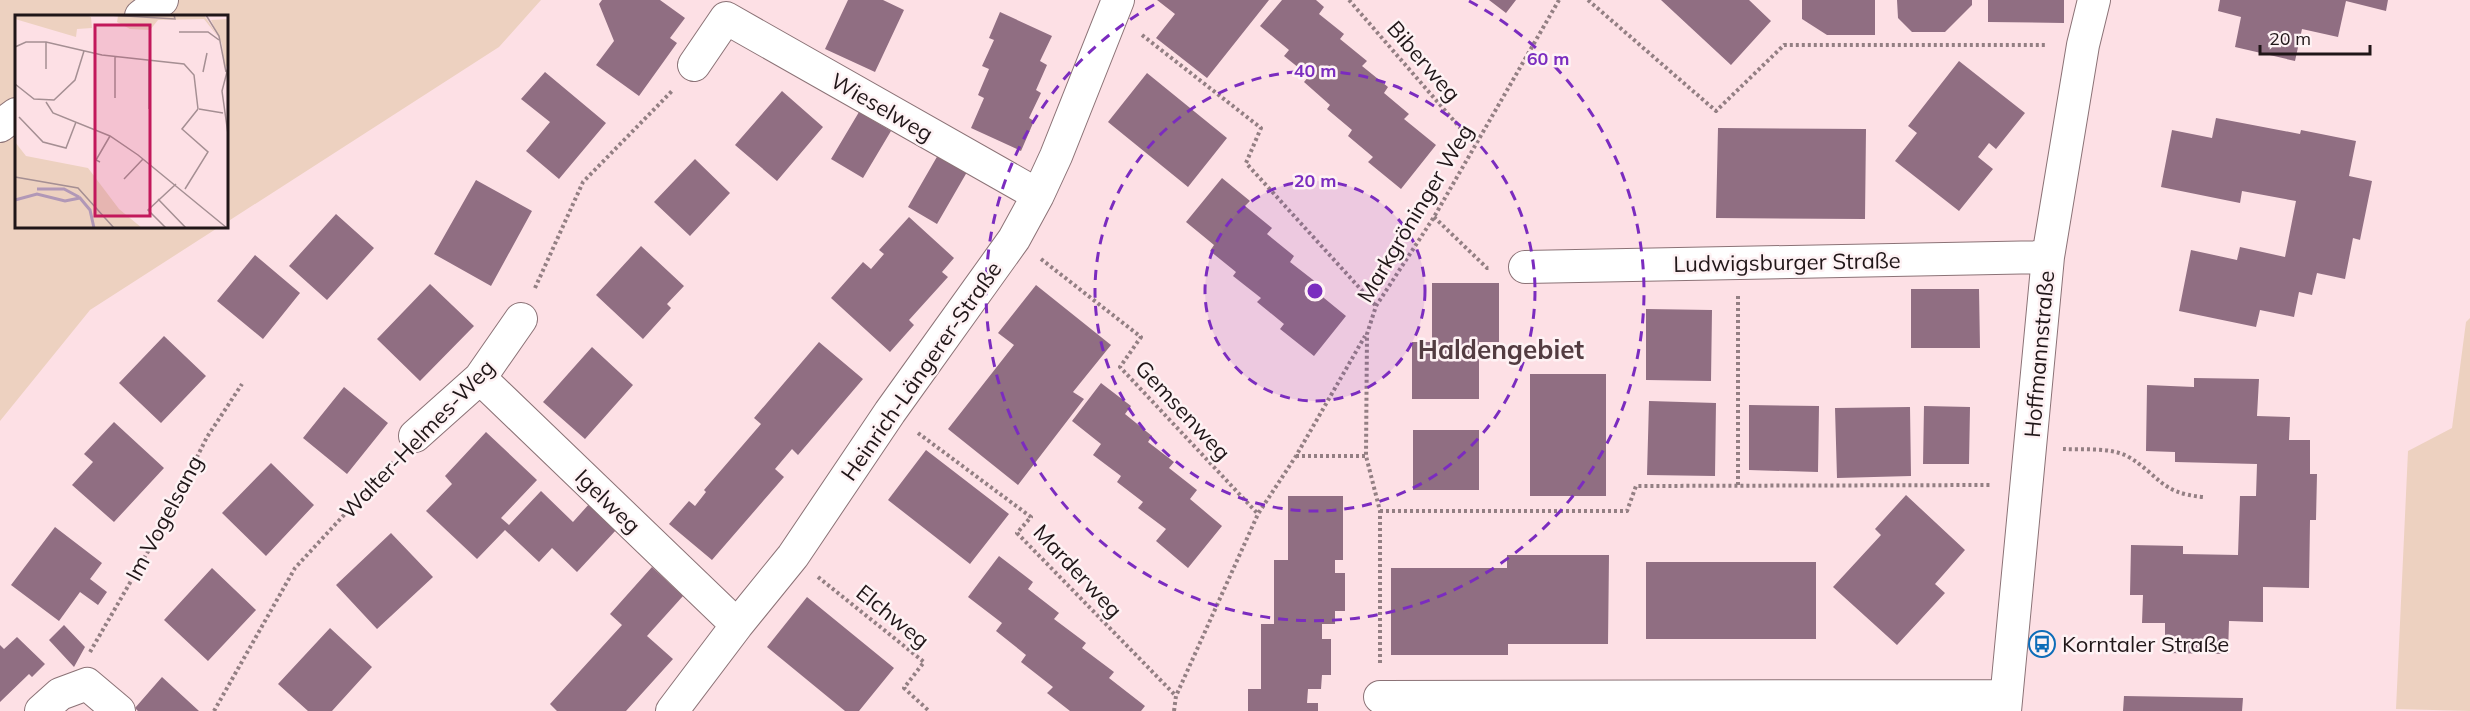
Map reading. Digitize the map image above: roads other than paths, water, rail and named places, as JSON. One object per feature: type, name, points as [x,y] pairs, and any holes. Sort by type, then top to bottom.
[{"type":"street","points":[[142,15],[162,0]]},
{"type":"street","name":"Hoffmannstraße","points":[[2005,704],[2048,257],[2078,76],[2094,0]]},
{"type":"street","name":"Heinrich-Längerer-Straße","points":[[672,711],[737,624],[793,556],[890,412],[1014,238],[1038,195],[1116,6]]},
{"type":"street","name":"Wieselweg","points":[[694,65],[726,18],[1038,195]]},
{"type":"street","points":[[0,126],[15,115]]},
{"type":"street","name":"Ludwigsburger Straße","points":[[1525,267],[2048,257]]},
{"type":"street","name":"Walter-Helmes-Weg","points":[[415,436],[480,378],[521,319]]},
{"type":"street","name":"Igelweg","points":[[480,378],[737,624]]},
{"type":"street","points":[[41,711],[88,669],[119,711]]},
{"type":"street","points":[[1380,697],[2005,704]]},
{"type":"place","name":"Korntaler Straße","points":[[2042,644]]},
{"type":"district","name":"Haldengebiet","points":[[1501,349]]}]
